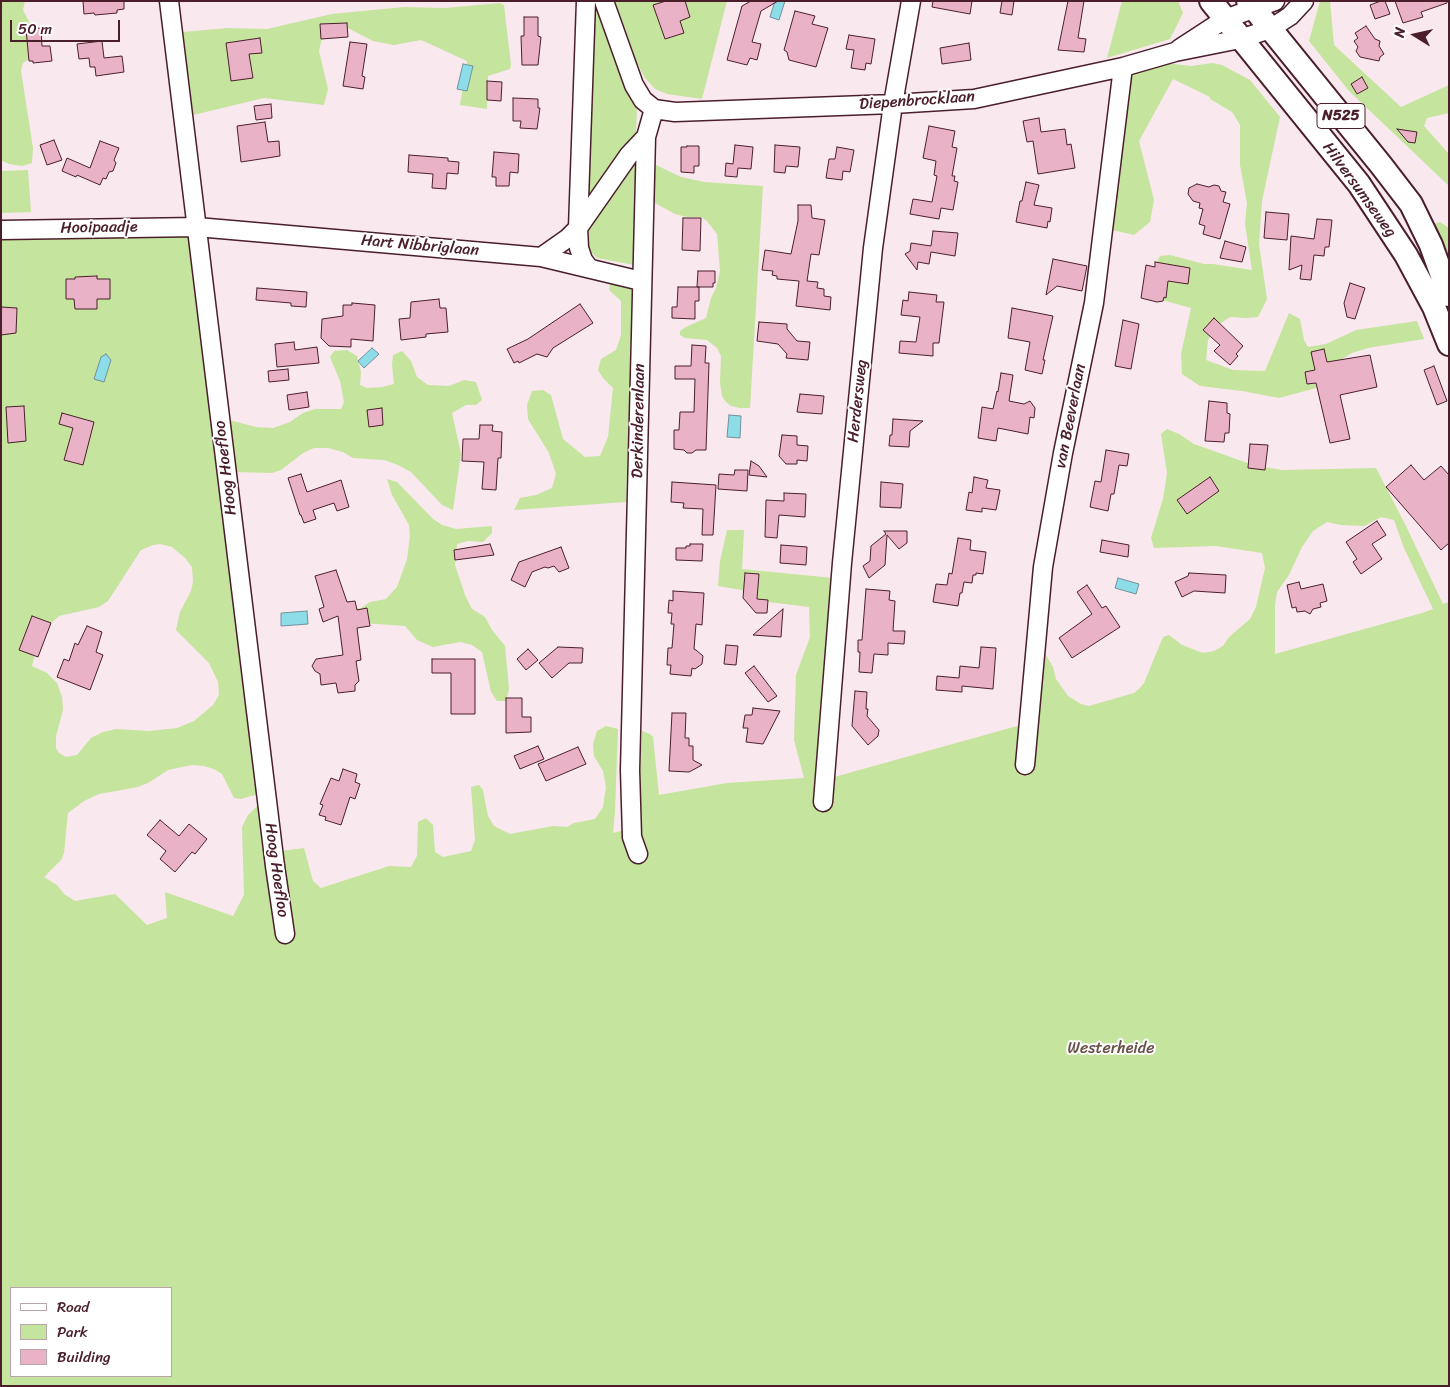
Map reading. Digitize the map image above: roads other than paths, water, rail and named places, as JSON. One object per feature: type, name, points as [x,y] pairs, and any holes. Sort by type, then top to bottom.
[{"type":"main road","name":"Hilversumseweg","points":[[1211,1],[1364,192],[1406,255],[1434,307],[1449,344]]},
{"type":"main road","name":"Hilversumseweg","points":[[1250,4],[1411,204],[1431,244],[1449,295]]},
{"type":"street","name":"Hoog Hoefloo","points":[[169,1],[274,866],[285,934]]},
{"type":"street","points":[[586,1],[578,228],[579,248],[583,260],[589,268]]},
{"type":"street","points":[[604,1],[634,85],[642,100],[654,109]]},
{"type":"street","name":"Herdersweg","points":[[823,802],[842,563],[871,268],[893,104],[911,1]]},
{"type":"street","name":"Diepenbrocklaan","points":[[1175,52],[1250,4],[1275,1]]},
{"type":"street","name":"Diepenbrocklaan","points":[[654,109],[675,112],[974,99],[1123,67],[1175,52],[1240,39],[1270,29],[1290,16],[1304,1]]},
{"type":"street","name":"van Beeverlaan","points":[[1025,765],[1043,567],[1063,453],[1094,303],[1123,67]]},
{"type":"street","name":"Derkinderenlaan","points":[[638,854],[632,837],[630,770],[646,137],[654,109]]},
{"type":"street","points":[[541,257],[568,238],[578,228],[629,155],[646,137]]},
{"type":"street","name":"Hooipaadje","points":[[1,230],[197,227]]},
{"type":"street","name":"Hart Nibbriglaan","points":[[197,227],[541,257],[642,281]]},
{"type":"water","points":[[775,1],[785,1],[779,20],[770,17]]},
{"type":"water","points":[[463,64],[473,66],[467,91],[457,89]]},
{"type":"water","points":[[372,348],[379,354],[364,368],[358,361]]},
{"type":"water","points":[[106,354],[111,360],[104,382],[94,379],[101,357]]},
{"type":"water","points":[[729,415],[741,416],[740,438],[727,437]]},
{"type":"water","points":[[1118,578],[1139,584],[1136,594],[1115,588]]},
{"type":"water","points":[[307,611],[308,624],[281,626],[281,613]]},
{"type":"park label","name":"Westerheide","points":[[1111,1049]]}]
